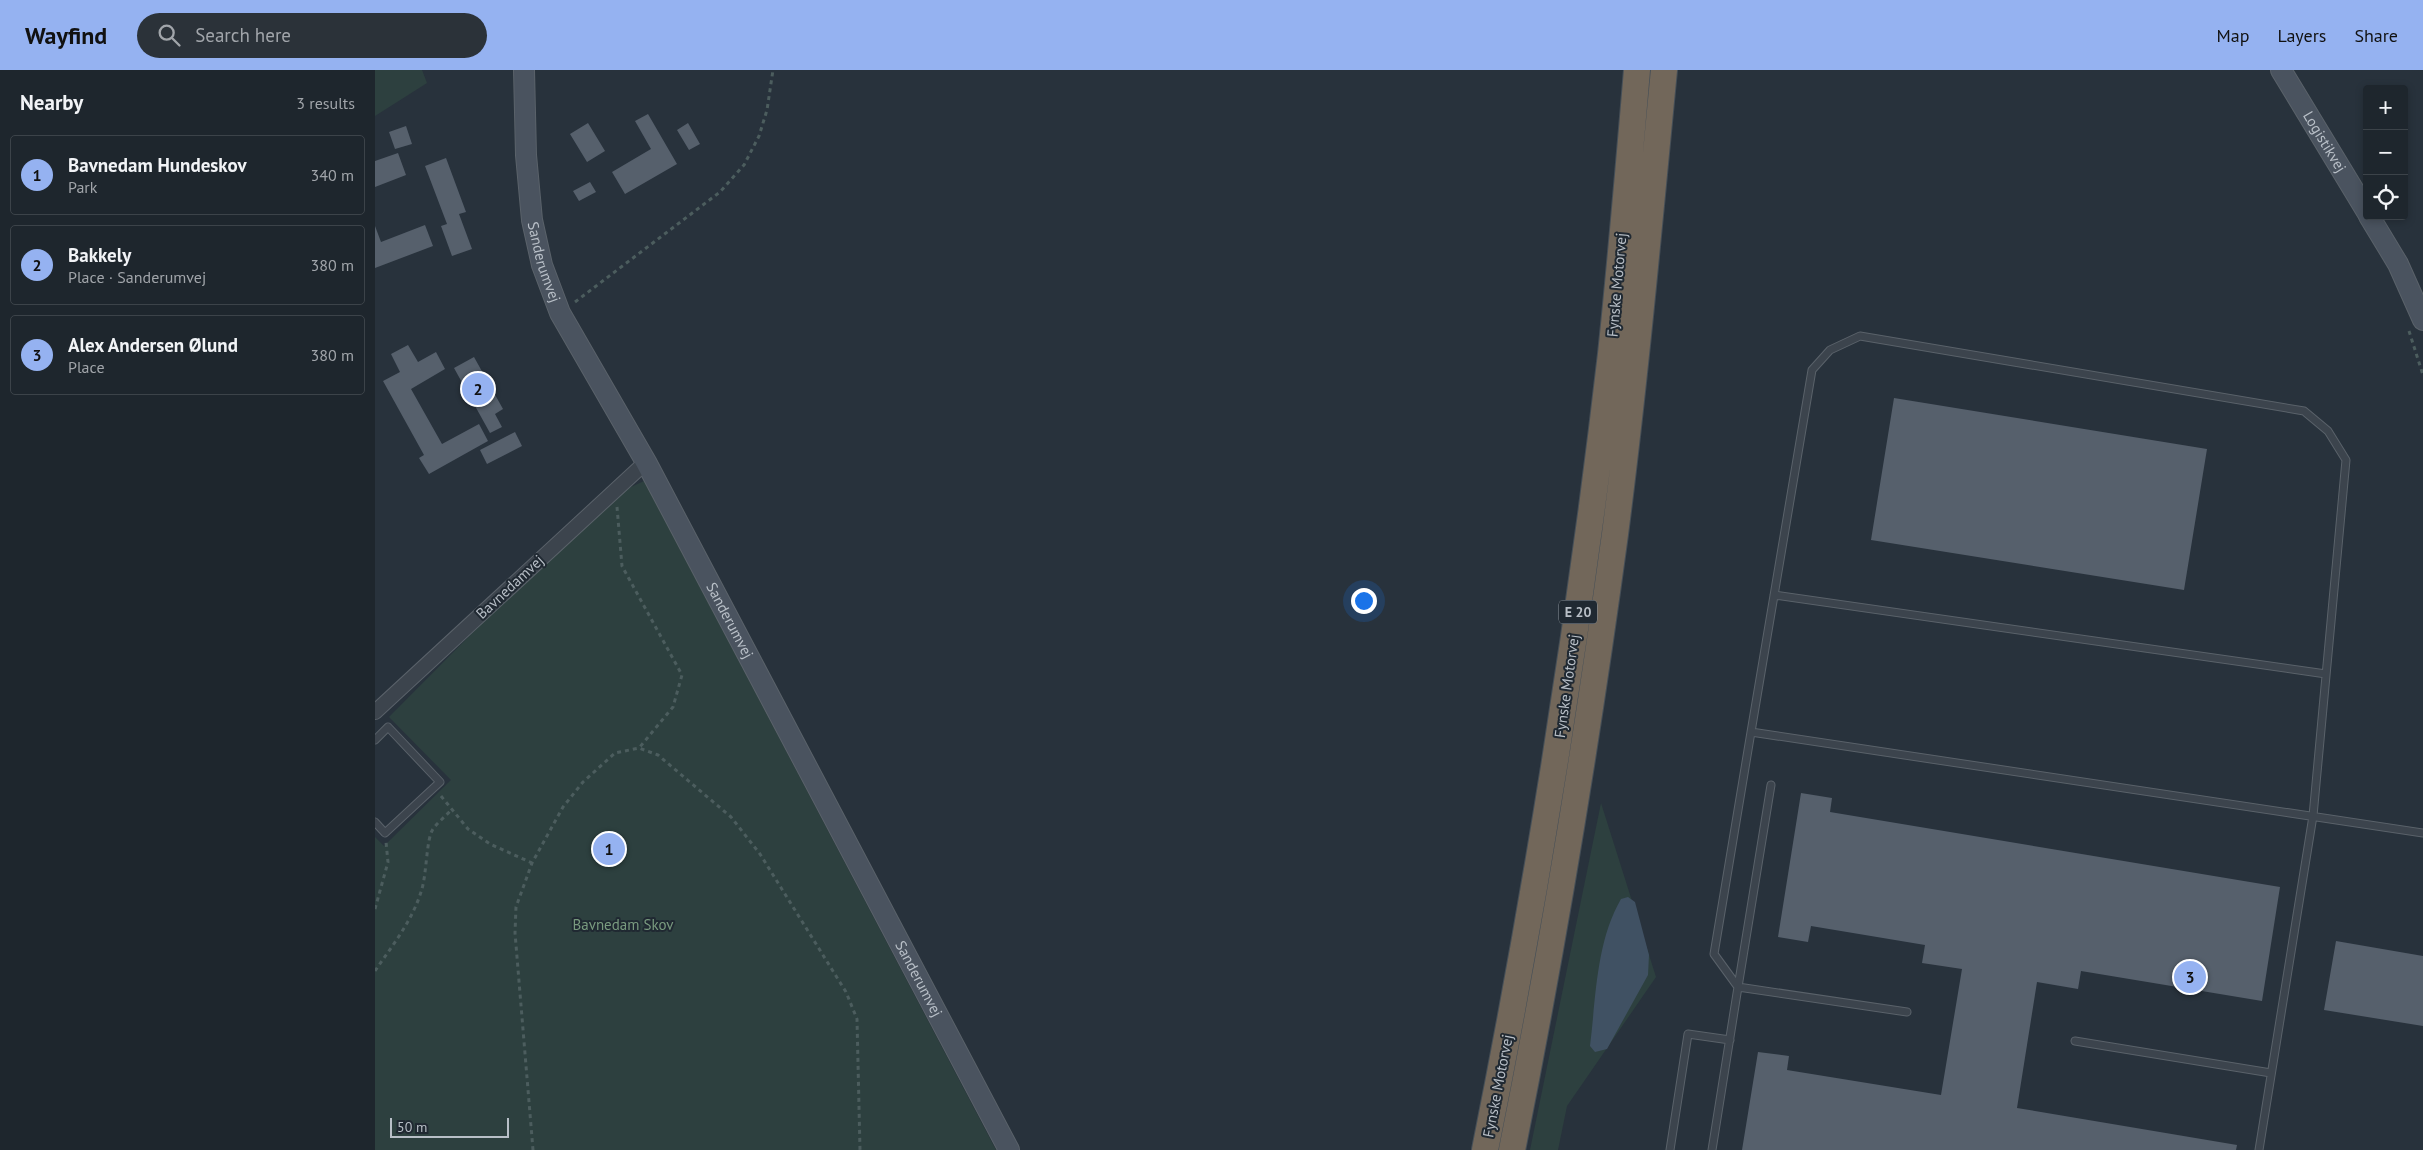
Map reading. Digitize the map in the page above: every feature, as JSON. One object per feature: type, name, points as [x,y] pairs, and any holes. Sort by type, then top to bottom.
[{"type":"highway","name":"Fynske Motorvej","points":[[1485,1150],[1538,870],[1565,700],[1611,352],[1637,70]]},
{"type":"highway","name":"Fynske Motorvej","points":[[1512,1150],[1564,874],[1615,532],[1636,354],[1664,70]]},
{"type":"street","name":"Sanderumvej","points":[[524,70],[526,155],[532,220],[542,265],[560,313],[646,462],[1009,1150]]},
{"type":"street","name":"Logistikvej","points":[[2281,70],[2363,205]]},
{"type":"street","points":[[2371,220],[2398,264],[2415,322]]},
{"type":"street","name":"Bavnedamvej","points":[[375,712],[646,462]]},
{"type":"lane","points":[[1907,1012],[1739,987],[1714,954],[1812,370],[1830,350],[1860,336],[2304,411],[2328,431],[2346,460],[2313,816],[2259,1150]]},
{"type":"lane","points":[[1774,596],[2326,674]]},
{"type":"lane","points":[[375,740],[388,727],[440,782],[385,833],[375,822]]},
{"type":"lane","points":[[1751,732],[2423,833]]},
{"type":"lane","points":[[1712,1150],[1771,785]]},
{"type":"lane","points":[[1670,1150],[1688,1034],[1730,1040]]},
{"type":"lane","points":[[2075,1041],[2271,1073]]},
{"type":"path","points":[[560,313],[720,192],[738,172],[759,136],[767,110],[773,70]]},
{"type":"path","points":[[2415,322],[2423,375]]},
{"type":"path","points":[[616,489],[622,566],[682,675],[673,707],[639,748]]},
{"type":"path","points":[[533,1150],[515,933],[516,907],[532,864],[563,807],[583,782],[615,754],[639,748],[658,755],[731,817],[760,854],[845,992],[857,1019],[860,1150]]},
{"type":"path","points":[[434,788],[468,829],[490,844],[532,864]]},
{"type":"path","points":[[375,971],[411,917],[427,874],[428,845],[433,830],[452,810]]},
{"type":"path","points":[[375,909],[388,862],[385,833]]},
{"type":"green space","points":[[375,70],[422,70],[427,83],[375,116]]},
{"type":"green space","name":"Bavnedam Skov","points":[[644,481],[996,1150],[375,1150],[375,837],[384,846],[451,780],[389,717],[605,499]]},
{"type":"green space","points":[[1601,803],[1656,977],[1567,1106],[1558,1150],[1530,1150]]},
{"type":"water","points":[[1628,897],[1635,902],[1649,955],[1648,975],[1607,1049],[1595,1052],[1590,1046],[1598,971],[1606,933],[1621,899]]},
{"type":"building","points":[[648,114],[677,164],[625,194],[612,172],[651,149],[635,121]]},
{"type":"building","points":[[588,123],[605,151],[587,162],[570,134]]},
{"type":"building","points":[[688,123],[700,144],[689,150],[677,130]]},
{"type":"building","points":[[406,126],[412,144],[395,149],[389,132]]},
{"type":"building","points":[[398,153],[406,175],[375,187],[375,161]]},
{"type":"building","points":[[446,158],[466,212],[459,214],[472,249],[452,256],[441,226],[447,224],[425,166]]},
{"type":"building","points":[[590,182],[596,192],[579,201],[573,191]]},
{"type":"building","points":[[425,225],[433,246],[375,268],[375,226],[381,242]]},
{"type":"building","points":[[408,345],[418,362],[436,352],[445,369],[411,389],[442,444],[479,424],[488,441],[429,474],[419,458],[424,455],[383,381],[400,372],[391,354]]},
{"type":"building","points":[[474,357],[503,409],[495,414],[502,427],[490,433],[454,368]]},
{"type":"building","points":[[1894,398],[2207,449],[2184,590],[1871,540]]},
{"type":"building","points":[[515,432],[522,446],[487,464],[480,450]]},
{"type":"building","points":[[1801,793],[1832,798],[1830,812],[2280,887],[2262,1001],[2081,971],[2078,989],[2037,982],[2017,1108],[2237,1145],[2236,1150],[1742,1150],[1758,1052],[1789,1056],[1787,1070],[1941,1095],[1962,969],[1922,963],[1925,945],[1811,926],[1808,942],[1778,937]]},
{"type":"building","points":[[2336,941],[2423,956],[2423,1026],[2324,1010]]},
{"type":"place","name":"Bakkely","points":[[478,389]]},
{"type":"place","name":"Bavnedam Hundeskov","points":[[609,849]]},
{"type":"place","name":"Alex Andersen Ølund","points":[[2190,977]]}]
